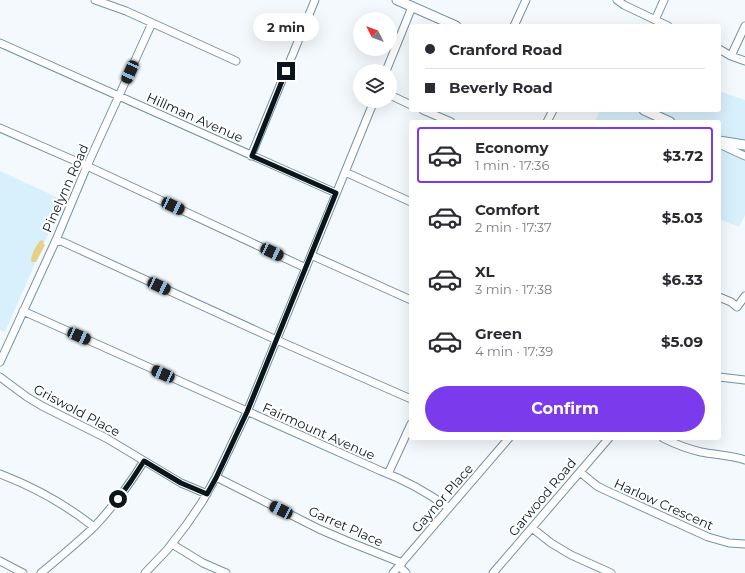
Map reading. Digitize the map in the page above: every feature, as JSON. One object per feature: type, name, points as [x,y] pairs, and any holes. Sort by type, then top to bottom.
[{"type":"main road","points":[[405,3],[452,24]]},
{"type":"main road","points":[[648,112],[666,120]]},
{"type":"main road","points":[[721,143],[745,145]]},
{"type":"street","points":[[95,0],[126,11],[236,61]]},
{"type":"street","points":[[252,156],[315,0]]},
{"type":"street","points":[[515,24],[526,0]]},
{"type":"street","points":[[617,0],[624,6],[664,24]]},
{"type":"street","points":[[655,20],[664,0]]},
{"type":"street","points":[[388,64],[405,3]]},
{"type":"street","name":"Pinelynn Road","points":[[0,362],[152,23]]},
{"type":"street","points":[[731,56],[745,26]]},
{"type":"street","name":"Hillman Avenue","points":[[0,43],[336,193]]},
{"type":"street","points":[[721,50],[731,56],[745,61]]},
{"type":"street","points":[[397,98],[409,104]]},
{"type":"street","points":[[145,573],[172,544],[187,524],[216,478],[247,412],[371,108]]},
{"type":"street","points":[[428,112],[446,120]]},
{"type":"street","points":[[0,128],[87,166],[306,268]]},
{"type":"street","points":[[721,144],[745,156]]},
{"type":"street","points":[[345,172],[409,201]]},
{"type":"street","points":[[56,240],[409,399]]},
{"type":"street","points":[[311,254],[409,299]]},
{"type":"street","points":[[721,298],[732,302],[737,307],[745,296]]},
{"type":"street","name":"Fairmount Avenue","points":[[23,311],[388,474],[422,490],[449,508]]},
{"type":"street","name":"Griswold Place","points":[[0,377],[42,406],[106,438],[144,461]]},
{"type":"street","points":[[721,377],[745,380]]},
{"type":"street","points":[[388,474],[409,428]]},
{"type":"street","name":"Gaynor Place","points":[[393,573],[507,440]]},
{"type":"street","name":"Garwood Road","points":[[494,573],[607,440]]},
{"type":"street","points":[[668,440],[701,452],[734,456],[745,460]]},
{"type":"street","points":[[41,573],[94,527],[118,499],[144,461],[181,483],[207,494]]},
{"type":"street","name":"Harlow Crescent","points":[[580,472],[597,486],[708,537],[729,543],[745,544]]},
{"type":"street","points":[[0,474],[34,488],[53,498],[94,527]]},
{"type":"street","name":"Garret Place","points":[[216,478],[319,529],[400,565],[406,573]]},
{"type":"street","points":[[532,528],[551,543],[571,555],[611,573]]},
{"type":"street","points":[[172,544],[203,563],[226,573]]},
{"type":"street","points":[[0,562],[23,573]]},
{"type":"shaded area","points":[[721,92],[745,100],[745,215],[739,227],[721,220],[721,120],[596,120],[599,112],[721,112]]},
{"type":"shaded area","points":[[0,171],[63,200],[5,332],[0,330]]},
{"type":"shaded area","points":[[41,240],[44,241],[43,243],[45,245],[36,262],[32,262],[33,252]]},
{"type":"route","points":[[118,499],[144,461],[194,490],[207,494],[247,412],[336,193],[252,156],[286,71]]}]
